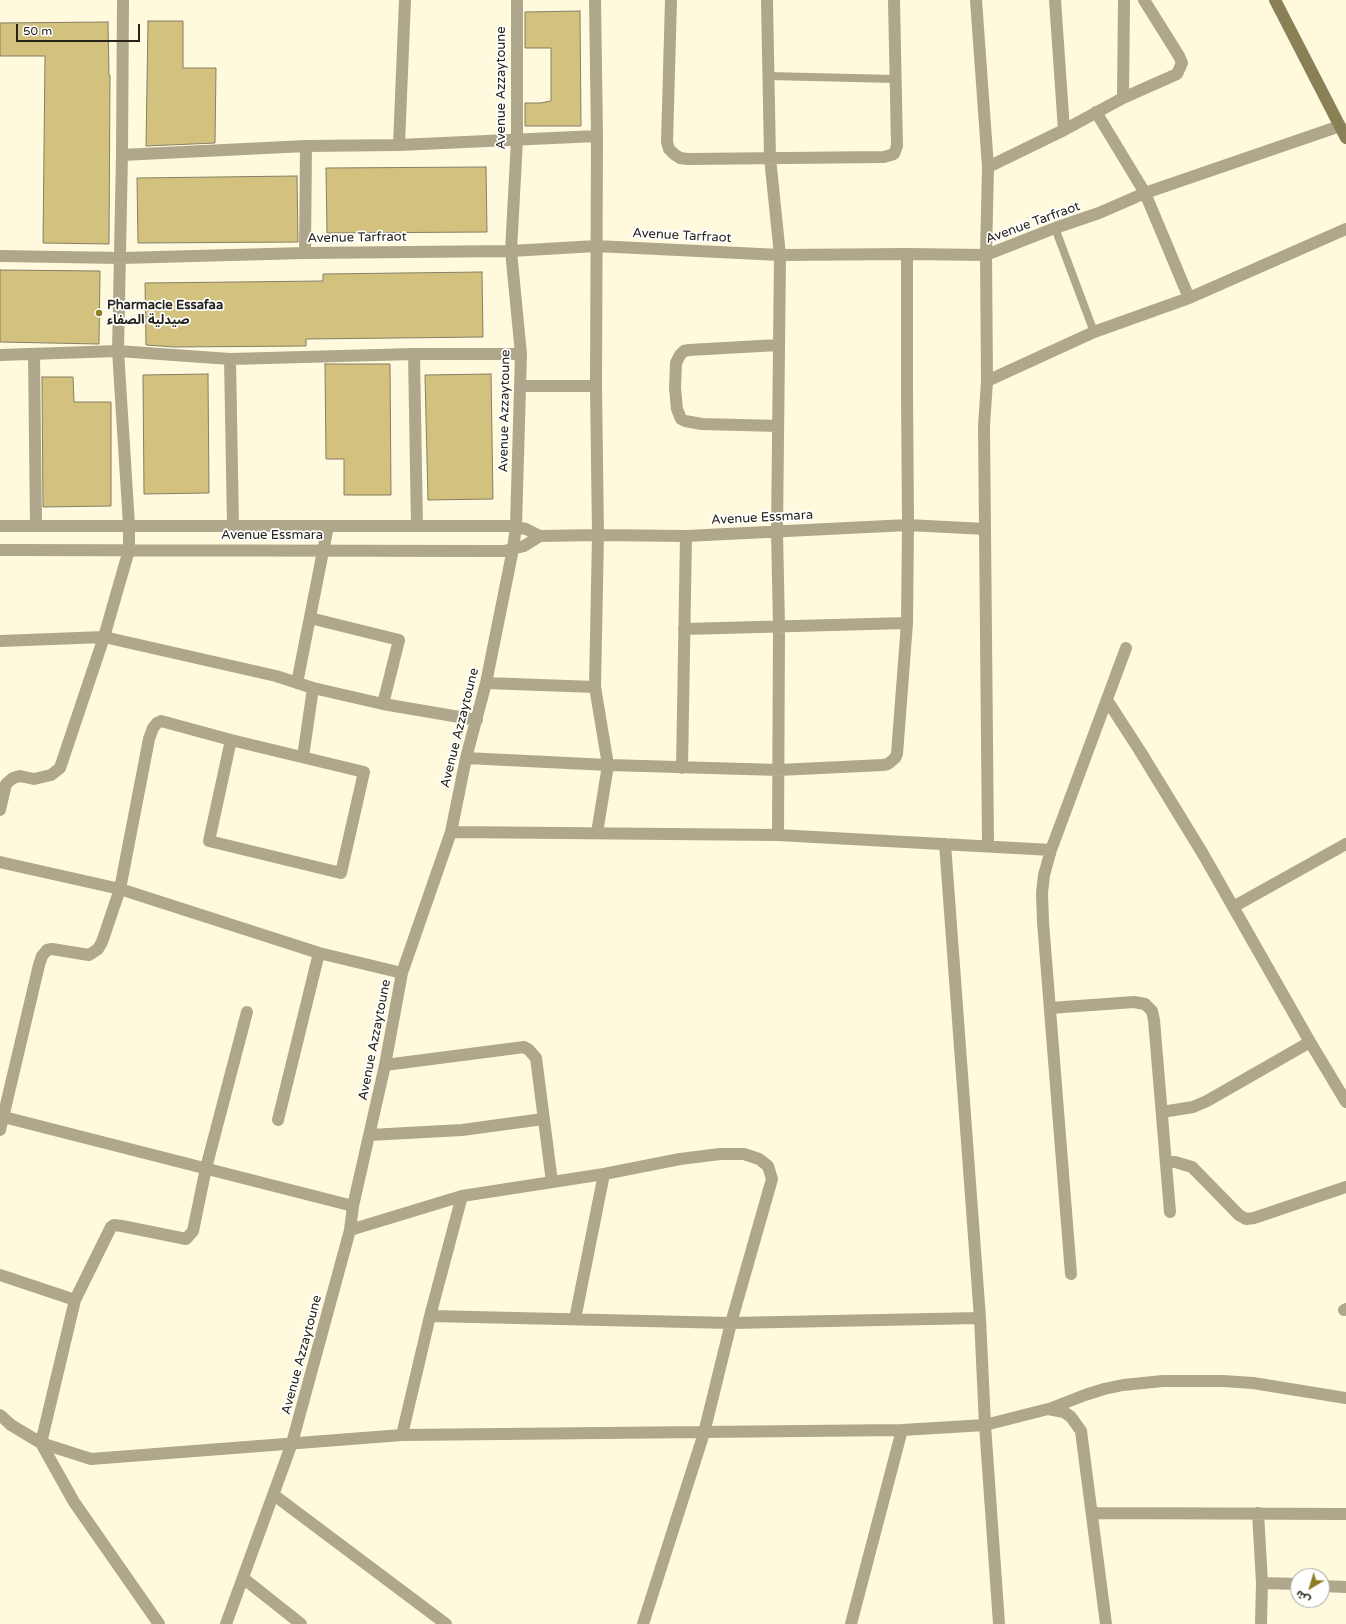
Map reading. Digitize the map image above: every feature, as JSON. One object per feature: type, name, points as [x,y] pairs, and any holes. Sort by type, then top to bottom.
[{"type":"street","points":[[0,810],[6,784],[13,778],[20,776],[34,779],[51,775],[60,768],[104,637],[129,550],[129,525],[118,351],[121,258],[123,0]]},
{"type":"street","points":[[399,145],[405,0]]},
{"type":"street","name":"Avenue Azzaytoune","points":[[226,1624],[292,1443],[350,1230],[353,1206],[385,1064],[402,973],[450,832],[466,758],[486,683],[513,549],[516,526],[520,386],[520,354],[511,251],[517,140],[516,0]]},
{"type":"street","points":[[595,0],[597,136],[596,386],[598,534],[595,687],[608,765],[597,833]]},
{"type":"street","points":[[671,0],[667,142],[670,149],[680,158],[884,157],[894,154],[897,146],[894,0]]},
{"type":"street","points":[[767,0],[770,158],[780,255],[777,531],[779,626],[778,835]]},
{"type":"street","points":[[976,0],[988,167],[986,255],[987,381],[984,426],[988,845]]},
{"type":"street","points":[[1055,0],[1064,130]]},
{"type":"street","points":[[1123,98],[1124,0]]},
{"type":"street","points":[[988,167],[1064,130],[1123,98],[1177,74],[1182,63],[1174,47],[1144,0]]},
{"type":"street","points":[[1275,0],[1346,138]]},
{"type":"street","points":[[1096,112],[1145,193],[1189,298]]},
{"type":"street","name":"Avenue Tarfraot","points":[[0,256],[121,258],[305,253],[511,251],[596,246],[780,255],[986,255],[1055,228],[1099,213],[1145,193],[1340,126]]},
{"type":"street","points":[[122,155],[306,146],[399,145],[597,136]]},
{"type":"street","points":[[305,253],[306,146]]},
{"type":"street","points":[[987,381],[1094,332],[1189,298],[1346,229]]},
{"type":"street","points":[[466,758],[682,768],[779,770],[883,766],[895,758],[897,754],[907,624],[907,254]]},
{"type":"street","points":[[778,345],[684,351],[676,363],[675,388],[676,409],[681,419],[685,421],[702,424],[778,426]]},
{"type":"street","points":[[0,355],[118,351],[230,359],[414,354],[520,354]]},
{"type":"street","points":[[34,354],[36,526]]},
{"type":"street","points":[[414,354],[417,526]]},
{"type":"street","points":[[230,359],[233,526]]},
{"type":"street","points":[[520,386],[596,386]]},
{"type":"street","name":"Avenue Essmara","points":[[0,550],[493,552],[524,546],[540,536],[598,534],[686,536],[908,525],[985,528]]},
{"type":"street","name":"Avenue Essmara","points":[[0,526],[516,526],[526,528],[540,536]]},
{"type":"street","points":[[297,683],[328,526]]},
{"type":"street","points":[[682,768],[686,536]]},
{"type":"street","points":[[310,618],[399,640],[384,704]]},
{"type":"street","points":[[684,628],[907,624]]},
{"type":"street","points":[[0,641],[104,637],[276,676],[313,688],[384,704],[477,720]]},
{"type":"street","points":[[1071,1274],[1042,907],[1044,875],[1051,850],[1126,648]]},
{"type":"street","points":[[486,683],[595,687]]},
{"type":"street","points":[[303,757],[313,688]]},
{"type":"street","points":[[1106,700],[1172,802],[1346,1102]]},
{"type":"street","points":[[0,1130],[38,965],[42,956],[47,950],[52,948],[89,955],[95,952],[102,942],[120,889],[149,739],[155,725],[161,722],[364,772],[341,873],[209,841],[230,740]]},
{"type":"street","points":[[450,832],[778,835],[988,845],[1051,850]]},
{"type":"street","points":[[945,844],[980,1318],[985,1424],[999,1624]]},
{"type":"street","points":[[1233,907],[1346,844]]},
{"type":"street","points":[[0,862],[120,889],[319,954],[402,973]]},
{"type":"street","points":[[278,1120],[319,954]]},
{"type":"street","points":[[1050,1008],[1134,1002],[1140,1002],[1149,1008],[1154,1020],[1170,1212]]},
{"type":"street","points":[[159,1624],[74,1502],[41,1443],[75,1300],[109,1231],[114,1225],[186,1239],[193,1231],[206,1168],[246,1012]]},
{"type":"street","points":[[1162,1112],[1193,1107],[1208,1101],[1310,1042]]},
{"type":"street","points":[[385,1064],[524,1047],[529,1050],[536,1058],[552,1182]]},
{"type":"street","points":[[2,1116],[353,1206]]},
{"type":"street","points":[[370,1135],[462,1130],[543,1119]]},
{"type":"street","points":[[350,1230],[462,1196],[604,1174],[680,1160],[720,1154],[744,1154],[759,1159],[768,1166],[772,1179],[731,1323],[704,1433],[643,1624]]},
{"type":"street","points":[[1166,1162],[1175,1162],[1192,1168],[1239,1215],[1246,1219],[1254,1218],[1346,1188]]},
{"type":"street","points":[[575,1320],[604,1174]]},
{"type":"street","points":[[402,1435],[430,1316],[462,1196]]},
{"type":"street","points":[[0,1275],[75,1300]]},
{"type":"street","points":[[430,1316],[731,1323],[980,1318]]},
{"type":"street","points":[[0,1415],[11,1425],[41,1443],[90,1459],[402,1435],[902,1430],[985,1424],[1048,1409],[1104,1389],[1123,1385],[1163,1381],[1223,1381],[1253,1383],[1346,1398]]},
{"type":"street","points":[[1048,1409],[1064,1412],[1074,1420],[1081,1431],[1106,1624]]},
{"type":"street","points":[[851,1624],[902,1430]]},
{"type":"street","points":[[274,1495],[446,1624]]},
{"type":"street","points":[[1092,1513],[1346,1514]]},
{"type":"street","points":[[1258,1513],[1262,1583],[1261,1624]]},
{"type":"street","points":[[243,1578],[301,1624]]},
{"type":"street","points":[[1262,1583],[1290,1584]]},
{"type":"street","points":[[1330,1586],[1346,1587]]},
{"type":"lane","points":[[769,76],[895,79]]},
{"type":"lane","points":[[1055,228],[1094,332]]},
{"type":"building","points":[[580,11],[581,126],[525,126],[525,103],[551,101],[551,48],[525,48],[525,12]]},
{"type":"building","points":[[148,21],[183,21],[183,68],[216,68],[215,143],[146,146]]},
{"type":"building","points":[[108,22],[110,75],[109,244],[43,243],[45,56],[0,56],[0,23]]},
{"type":"building","points":[[486,167],[487,232],[327,233],[326,168]]},
{"type":"building","points":[[297,176],[298,242],[138,243],[137,178]]},
{"type":"building","points":[[0,270],[100,271],[99,344],[0,342]]},
{"type":"building","points":[[482,272],[483,337],[306,339],[306,346],[174,347],[146,345],[145,283],[323,281],[323,274]]},
{"type":"building","points":[[325,364],[390,364],[391,495],[344,495],[344,459],[326,459]]},
{"type":"building","points":[[208,374],[209,493],[144,494],[143,375]]},
{"type":"building","points":[[491,374],[493,499],[428,500],[425,375]]},
{"type":"building","points":[[42,377],[73,377],[74,402],[111,402],[111,506],[43,507]]},
{"type":"place","name":"Pharmacie Essafaa صيدلية الصفاء","points":[[99,313]]}]
